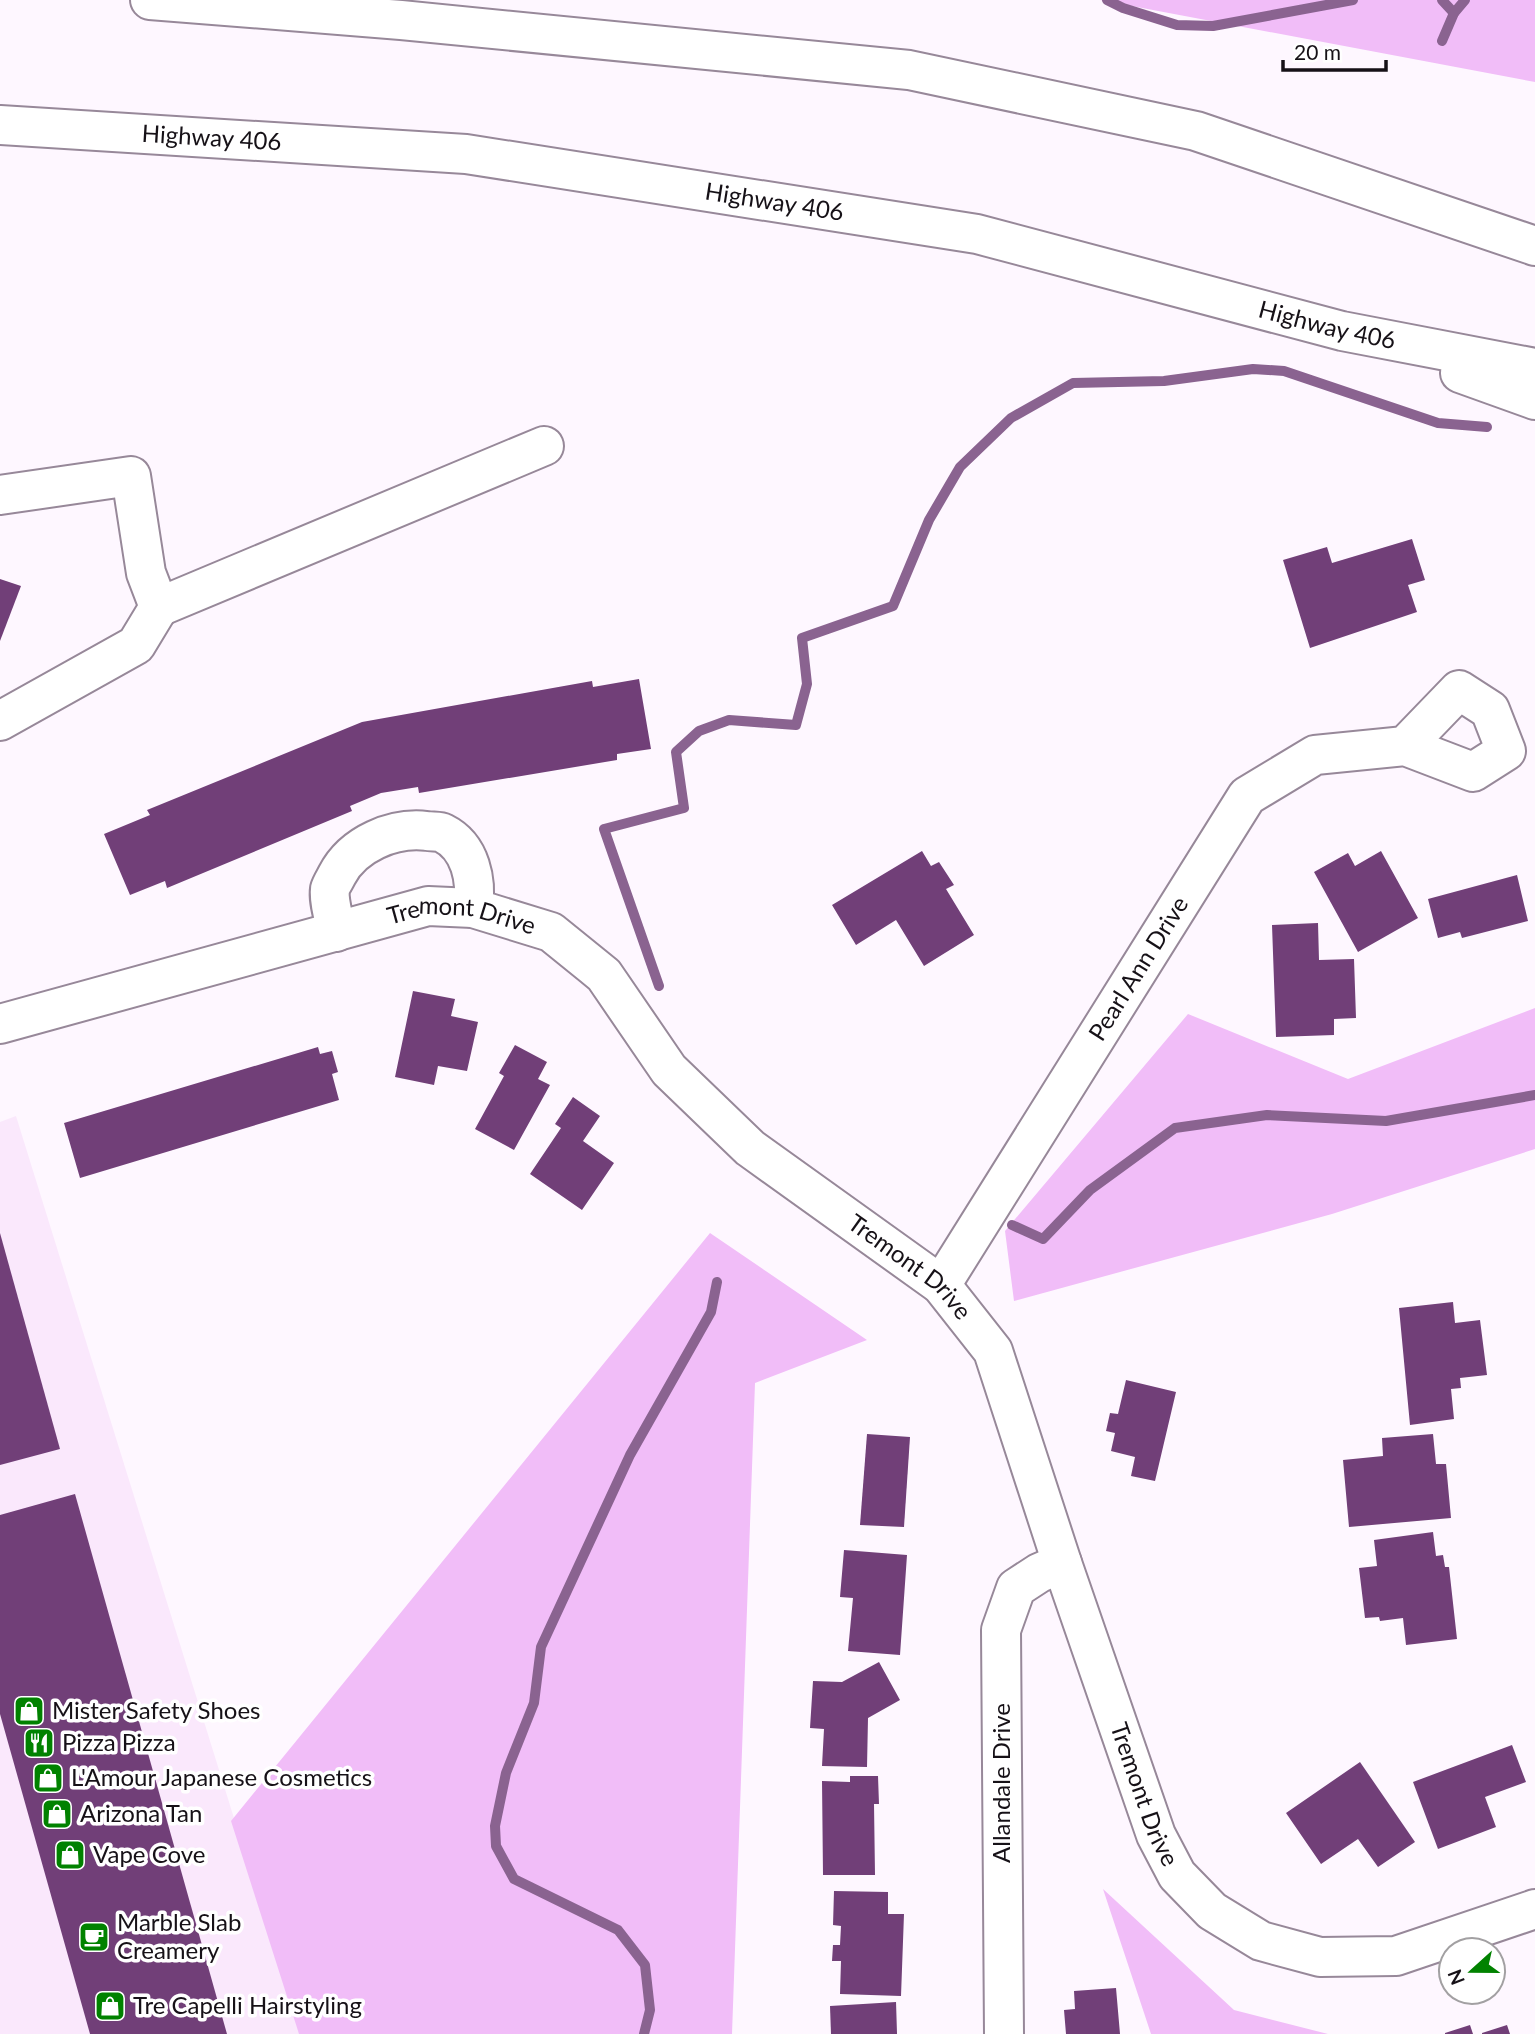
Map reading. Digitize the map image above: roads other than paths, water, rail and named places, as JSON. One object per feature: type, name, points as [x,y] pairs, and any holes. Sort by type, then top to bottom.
[{"type":"main road","points":[[150,0],[401,20],[909,70],[1196,131],[1535,228]]},
{"type":"main road","name":"Highway 406","points":[[0,125],[466,154],[977,234],[1342,331],[1535,368]]},
{"type":"main road","points":[[1196,131],[1535,246]]},
{"type":"main road","points":[[1342,331],[1535,400]]},
{"type":"main road","points":[[0,721],[136,645],[159,607],[544,446]]},
{"type":"main road","points":[[0,495],[131,476],[146,573],[159,607]]},
{"type":"main road","name":"Pearl Ann Drive","points":[[941,1285],[1247,796],[1315,755],[1405,746]]},
{"type":"main road","points":[[337,932],[330,889],[344,862],[357,850],[385,836],[414,830],[443,833],[462,850],[473,873],[473,908]]},
{"type":"main road","name":"Tremont Drive","points":[[0,1024],[428,906],[473,908],[551,932],[604,975],[668,1070],[750,1148],[941,1285],[993,1351],[1062,1563],[1156,1835],[1177,1875],[1212,1911],[1261,1941],[1320,1957],[1396,1956],[1535,1909]]},
{"type":"main road","name":"Allandale Drive","points":[[1004,2034],[1001,1630],[1016,1588],[1039,1573],[1062,1563]]},
{"type":"waterway","points":[[1107,0],[1123,8],[1177,25],[1213,26],[1353,0]]},
{"type":"waterway","points":[[1442,0],[1454,13]]},
{"type":"waterway","points":[[1442,41],[1454,13],[1465,0]]},
{"type":"waterway","points":[[659,986],[604,829],[684,808],[676,752],[699,731],[729,720],[796,725],[807,684],[802,638],[893,606],[929,520],[960,467],[1011,418],[1073,383],[1164,381],[1253,369],[1284,371],[1438,423],[1487,427]]},
{"type":"waterway","points":[[1012,1225],[1043,1239],[1090,1190],[1175,1128],[1267,1115],[1386,1121],[1535,1095]]},
{"type":"waterway","points":[[644,2034],[650,2010],[645,1965],[618,1930],[514,1879],[496,1846],[495,1826],[506,1773],[534,1703],[541,1647],[630,1455],[711,1312],[717,1282]]},
{"type":"place","name":"Mister Safety Shoes","points":[[29,1711]]},
{"type":"place","name":"Pizza Pizza","points":[[39,1743]]},
{"type":"place","name":"L'Amour Japanese Cosmetics","points":[[48,1778]]},
{"type":"place","name":"Arizona Tan","points":[[57,1814]]},
{"type":"place","name":"Vape Cove","points":[[70,1855]]},
{"type":"place","name":"Marble Slab Creamery","points":[[94,1937]]},
{"type":"place","name":"Tre Capelli Hairstyling","points":[[110,2006]]}]
